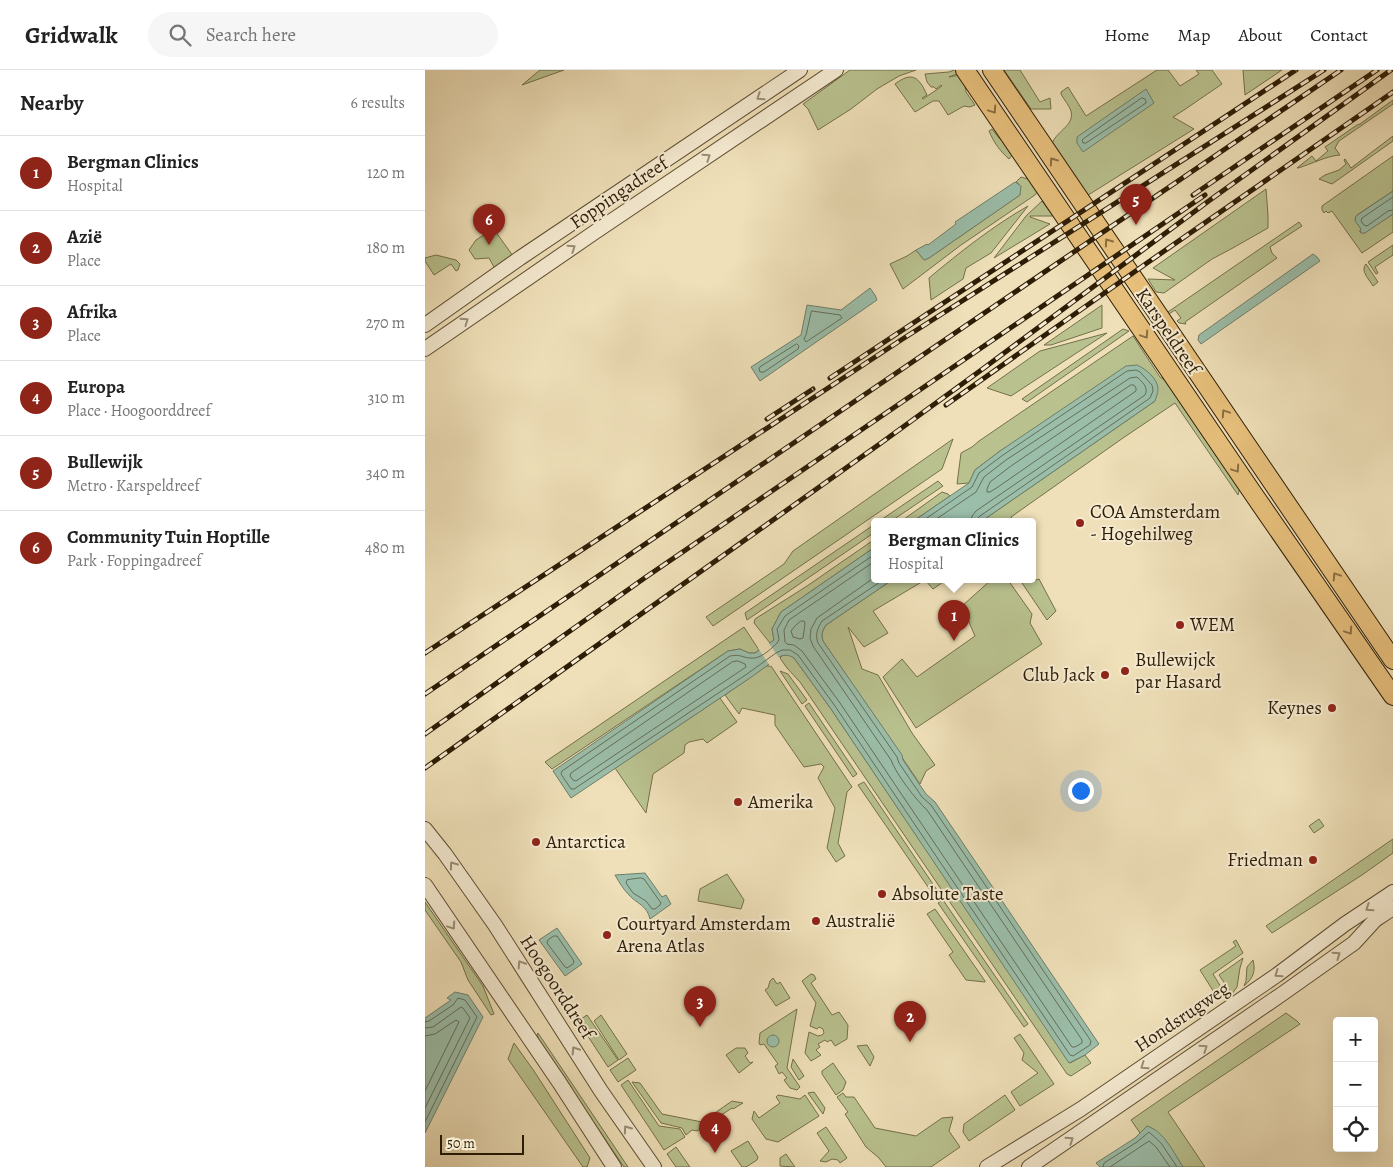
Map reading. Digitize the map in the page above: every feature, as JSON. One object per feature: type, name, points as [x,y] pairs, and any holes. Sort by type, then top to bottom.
[{"type":"main road","name":"Karspeldreef","points":[[965,70],[1252,492],[1390,689]]},
{"type":"main road","name":"Karspeldreef","points":[[992,70],[1393,660]]},
{"type":"street","name":"Foppingadreef","points":[[425,325],[520,258],[801,70]]},
{"type":"street","name":"Foppingadreef","points":[[425,349],[836,70]]},
{"type":"street","points":[[1252,492],[1271,480]]},
{"type":"street","points":[[1337,614],[1353,602]]},
{"type":"street","name":"Hoogoorddreef","points":[[425,828],[499,932],[601,1091],[654,1167]]},
{"type":"street","points":[[425,885],[554,1074],[613,1167]]},
{"type":"street","name":"Hondsrugweg","points":[[987,1167],[1081,1109],[1277,975],[1345,924],[1393,892]]},
{"type":"street","name":"Hondsrugweg","points":[[1029,1167],[1283,994],[1353,943],[1375,920],[1393,908]]},
{"type":"shaded area","points":[[540,70],[564,70],[522,85]]},
{"type":"shaded area","points":[[850,70],[916,70],[899,76],[877,89],[851,109],[818,130],[808,109],[803,104]]},
{"type":"shaded area","points":[[957,70],[959,73],[949,77],[960,75],[964,78],[966,92],[975,105],[970,107],[964,106],[948,115],[939,101],[933,101],[915,112],[895,84],[910,77],[918,80],[927,95],[923,99],[942,86],[936,89],[931,87],[927,82],[925,74]]},
{"type":"shaded area","points":[[1004,70],[1020,70],[1040,102],[1050,98],[1051,109],[1031,109]]},
{"type":"shaded area","points":[[1157,70],[1168,70],[1180,86],[1199,74],[1196,70],[1212,70],[1222,84],[1173,117],[1194,129],[1085,197],[1051,147],[1056,137],[1070,121],[1071,116],[1071,111],[1061,92],[1068,87],[1086,116]]},
{"type":"shaded area","points":[[1243,70],[1282,70],[1245,95]]},
{"type":"shaded area","points":[[1393,100],[1393,104],[1339,141],[1335,148],[1340,155],[1297,168],[1312,156],[1316,161],[1328,151],[1325,147]]},
{"type":"shaded area","points":[[992,129],[999,138],[1012,146],[1013,154],[1009,159],[993,139],[989,131]]},
{"type":"shaded area","points":[[1393,136],[1393,141],[1332,184],[1319,179],[1339,170],[1346,164],[1345,159],[1351,168]]},
{"type":"shaded area","points":[[1393,156],[1393,191],[1357,215],[1355,219],[1361,229],[1360,232],[1364,233],[1393,214],[1393,232],[1362,253],[1332,211],[1324,213],[1322,206]]},
{"type":"shaded area","points":[[1021,177],[1028,179],[1037,189],[1035,195],[961,245],[903,289],[890,264],[916,250],[924,260],[929,258],[1020,195],[1018,183],[1016,182]]},
{"type":"shaded area","points":[[1266,189],[1268,228],[1212,259],[1164,293],[1156,292],[1148,279],[1175,280],[1153,268]]},
{"type":"shaded area","points":[[1042,201],[1053,216],[1030,217],[1050,224],[994,258],[1026,216]]},
{"type":"shaded area","points":[[1028,206],[991,253],[966,268],[963,279],[931,300],[929,278],[977,240]]},
{"type":"shaded area","points":[[488,221],[513,256],[495,269],[489,258],[475,259],[469,250],[476,240],[487,233],[483,225]]},
{"type":"shaded area","points":[[1299,222],[1302,226],[1270,247],[1272,253],[1277,258],[1185,322],[1186,324],[1177,321],[1181,318],[1175,310],[1166,316],[1165,314]]},
{"type":"shaded area","points":[[1393,245],[1393,255],[1375,267],[1378,273],[1376,274],[1368,262]]},
{"type":"shaded area","points":[[436,255],[456,260],[460,264],[458,270],[456,271],[451,264],[434,275],[425,258]]},
{"type":"shaded area","points":[[1366,264],[1378,282],[1373,286],[1367,278],[1364,269]]},
{"type":"shaded area","points":[[1102,305],[1102,328],[1051,345],[1044,345]]},
{"type":"shaded area","points":[[1123,329],[1129,331],[1027,402],[1022,399]]},
{"type":"shaded area","points":[[1107,333],[1011,396],[987,388],[1040,351]]},
{"type":"shaded area","points":[[1133,336],[1160,377],[1166,381],[1241,483],[1238,495],[1175,403],[1012,518],[986,518],[1155,401],[1027,434],[975,470],[969,483],[957,484],[961,453]]},
{"type":"shaded area","points":[[953,439],[942,469],[713,626],[706,617],[784,564],[793,551]]},
{"type":"shaded area","points":[[938,481],[943,486],[896,518],[884,518]]},
{"type":"shaded area","points":[[942,492],[950,496],[918,518],[906,518]]},
{"type":"shaded area","points":[[871,527],[871,535],[747,620],[745,613]]},
{"type":"shaded area","points":[[871,542],[871,550],[781,612],[772,629],[774,640],[770,643],[754,623],[755,619]]},
{"type":"shaded area","points":[[1039,579],[1056,611],[1047,620],[1022,583],[1036,583],[1036,580]]},
{"type":"shaded area","points":[[888,583],[920,583],[873,611],[888,633],[864,647],[848,627],[862,669],[878,675],[912,733],[935,765],[926,771],[920,784],[823,641],[823,631],[826,625]]},
{"type":"shaded area","points":[[928,583],[942,583],[933,589]]},
{"type":"shaded area","points":[[988,583],[1010,583],[1032,614],[1030,623],[1042,644],[916,728],[883,677],[902,659],[917,677],[975,636],[962,606]]},
{"type":"shaded area","points":[[744,627],[759,650],[755,653],[749,653],[740,649],[728,651],[552,769],[545,762]]},
{"type":"shaded area","points":[[783,655],[790,655],[794,658],[831,709],[1070,1063],[1085,1055],[1091,1063],[1071,1076],[1067,1074],[800,682],[780,658]]},
{"type":"shaded area","points":[[766,666],[771,666],[852,787],[847,792],[838,843],[845,856],[836,862],[827,848],[835,808],[818,778],[824,767],[821,764],[804,767],[775,725],[775,715],[742,708],[739,714],[725,695]]},
{"type":"shaded area","points":[[780,671],[788,674],[807,700],[802,704]]},
{"type":"shaded area","points":[[720,698],[737,722],[707,743],[703,739],[689,742],[685,745],[684,753],[653,774],[646,813],[615,768]]},
{"type":"shaded area","points":[[809,703],[857,774],[853,777],[805,706]]},
{"type":"shaded area","points":[[864,782],[941,896],[937,900],[858,785]]},
{"type":"shaded area","points":[[1319,819],[1324,826],[1314,833],[1309,826]]},
{"type":"shaded area","points":[[1393,839],[1393,853],[1362,875],[1272,933],[1266,926]]},
{"type":"shaded area","points":[[727,874],[744,900],[741,909],[698,901],[700,889]]},
{"type":"shaded area","points":[[943,900],[1028,1024],[1024,1027],[938,903]]},
{"type":"shaded area","points":[[425,902],[483,986],[494,1014],[491,1015],[468,980],[461,962],[425,910]]},
{"type":"shaded area","points":[[935,909],[985,982],[966,980],[949,955],[953,952],[927,914]]},
{"type":"shaded area","points":[[1236,940],[1243,953],[1213,974],[1224,992],[1217,997],[1200,970],[1236,946],[1233,942]]},
{"type":"shaded area","points":[[1243,958],[1237,987],[1232,994],[1219,975]]},
{"type":"shaded area","points":[[1253,960],[1253,974],[1244,986],[1247,967]]},
{"type":"shaded area","points":[[811,974],[816,979],[811,983],[832,1015],[839,1012],[848,1025],[847,1039],[835,1046],[831,1040],[827,1042],[825,1040],[818,1044],[820,1047],[816,1050],[821,1055],[811,1061],[805,1053],[809,1032],[818,1036],[824,1033],[823,1029],[819,1027],[817,1029],[810,1026],[816,1003],[802,981]]},
{"type":"shaded area","points":[[773,978],[777,984],[780,982],[790,998],[776,1006],[765,990]]},
{"type":"shaded area","points":[[797,1009],[787,1068],[800,1087],[797,1090],[790,1088],[784,1080],[787,1078],[782,1072],[779,1074],[775,1066],[778,1064],[764,1044],[760,1045],[759,1043],[760,1033]]},
{"type":"shaded area","points":[[1286,1013],[1300,1024],[1168,1112],[1205,1167],[1183,1167],[1165,1140],[1147,1126],[1140,1133],[1131,1120]]},
{"type":"shaded area","points":[[587,1015],[618,1060],[608,1067],[578,1021]]},
{"type":"shaded area","points":[[601,1015],[627,1054],[619,1060],[594,1021]]},
{"type":"shaded area","points":[[538,1033],[628,1167],[624,1167],[540,1043]]},
{"type":"shaded area","points":[[1020,1034],[1054,1084],[1020,1106],[1011,1092],[1038,1073],[1022,1060],[1024,1053],[1014,1038]]},
{"type":"shaded area","points":[[514,1043],[590,1158],[587,1167],[583,1167],[508,1059]]},
{"type":"shaded area","points":[[867,1045],[874,1057],[870,1066],[857,1046]]},
{"type":"shaded area","points":[[736,1048],[745,1048],[748,1053],[745,1056],[750,1063],[753,1062],[739,1073],[726,1055]]},
{"type":"shaded area","points":[[628,1058],[636,1070],[618,1082],[610,1070]]},
{"type":"shaded area","points":[[793,1059],[804,1076],[799,1080],[791,1067]]},
{"type":"shaded area","points":[[833,1063],[846,1082],[843,1090],[836,1095],[822,1074],[822,1071]]},
{"type":"shaded area","points":[[628,1080],[659,1126],[680,1129],[685,1137],[664,1150],[621,1085]]},
{"type":"shaded area","points":[[632,1082],[640,1083],[662,1114],[702,1122],[732,1101],[743,1103],[697,1131],[692,1130],[686,1135],[682,1128],[661,1123]]},
{"type":"shaded area","points":[[814,1092],[825,1108],[823,1114],[808,1093]]},
{"type":"shaded area","points":[[843,1093],[846,1097],[854,1097],[875,1128],[916,1136],[942,1118],[953,1117],[949,1131],[960,1147],[931,1167],[886,1167],[866,1147],[845,1114],[848,1112],[837,1097]]},
{"type":"shaded area","points":[[778,1095],[800,1099],[805,1095],[819,1116],[778,1142],[766,1139],[752,1119],[754,1111],[759,1118],[780,1103],[776,1097]]},
{"type":"shaded area","points":[[1005,1095],[1015,1110],[969,1141],[963,1132],[964,1124]]},
{"type":"shaded area","points":[[826,1127],[847,1158],[840,1163],[838,1160],[832,1159],[826,1162],[820,1161],[829,1151],[817,1133]]},
{"type":"shaded area","points":[[748,1141],[758,1157],[757,1160],[746,1167],[742,1167],[731,1151]]},
{"type":"shaded area","points":[[676,1147],[690,1167],[676,1167],[667,1154]]},
{"type":"shaded area","points":[[786,1154],[795,1167],[780,1166],[780,1158]]},
{"type":"water","points":[[1146,89],[1154,103],[1083,152],[1077,143],[1077,137]]},
{"type":"water","points":[[1015,182],[1021,186],[1020,195],[929,258],[924,260],[916,250],[928,245],[956,224],[955,222]]},
{"type":"water","points":[[1393,191],[1393,214],[1365,233],[1361,233],[1361,229],[1355,221],[1356,216]]},
{"type":"water","points":[[1313,254],[1320,261],[1201,344],[1198,340],[1199,335]]},
{"type":"water","points":[[870,288],[877,300],[760,381],[751,367],[801,335],[807,305],[841,310]]},
{"type":"water","points":[[1137,365],[1154,378],[1158,391],[1155,401],[986,518],[918,518],[969,483],[975,470],[1000,451],[1126,366]]},
{"type":"water","points":[[871,550],[871,583],[888,583],[826,625],[822,633],[823,641],[1099,1044],[1085,1055],[1069,1063],[831,709],[794,658],[790,656],[783,655],[779,657],[571,798],[553,771],[728,651],[740,649],[749,653],[755,653],[774,640],[772,629],[781,612]]},
{"type":"water","points":[[645,873],[662,897],[666,895],[671,904],[650,919],[647,911],[627,893],[615,875]]},
{"type":"water","points":[[557,928],[582,964],[565,976],[539,940]]},
{"type":"water","points":[[455,992],[468,995],[483,1017],[425,1133],[425,1018],[451,1000],[447,998]]},
{"type":"water","points":[[771,1035],[775,1035],[779,1041],[775,1047],[771,1047],[767,1043],[767,1039]]},
{"type":"water","points":[[1147,1126],[1163,1137],[1183,1167],[1100,1167],[1096,1163],[1135,1138]]},
{"type":"pier","points":[[768,642],[780,659],[770,666],[758,648]]},
{"type":"railway","points":[[830,378],[1296,70]]},
{"type":"railway","points":[[425,653],[901,340],[1324,70]]},
{"type":"railway","points":[[425,694],[1341,70]]},
{"type":"railway","points":[[1193,195],[1377,70]]},
{"type":"railway","points":[[425,768],[881,443],[1210,200],[1391,70]]},
{"type":"railway","points":[[946,405],[1393,92]]},
{"type":"railway","points":[[425,734],[646,577],[1205,195]]},
{"type":"railway","points":[[767,419],[813,389]]},
{"type":"place","name":"Bullewijk","points":[[1136,225]]},
{"type":"place","name":"Community Tuin Hoptille","points":[[489,245]]},
{"type":"place","name":"COA Amsterdam - Hogehilweg","points":[[1080,523]]},
{"type":"place","name":"WEM","points":[[1180,625]]},
{"type":"place","name":"Bergman Clinics","points":[[954,641]]},
{"type":"place","name":"Bullewijck par Hasard","points":[[1125,671]]},
{"type":"place","name":"Club Jack","points":[[1105,675]]},
{"type":"place","name":"Keynes","points":[[1332,708]]},
{"type":"place","name":"Amerika","points":[[738,802]]},
{"type":"place","name":"Antarctica","points":[[536,842]]},
{"type":"place","name":"Friedman","points":[[1313,860]]},
{"type":"place","name":"Absolute Taste","points":[[882,894]]},
{"type":"place","name":"Australië","points":[[816,921]]},
{"type":"place","name":"Courtyard Amsterdam Arena Atlas","points":[[607,935]]},
{"type":"place","name":"Afrika","points":[[700,1027]]},
{"type":"place","name":"Azië","points":[[910,1042]]},
{"type":"place","name":"Europa","points":[[715,1153]]}]
